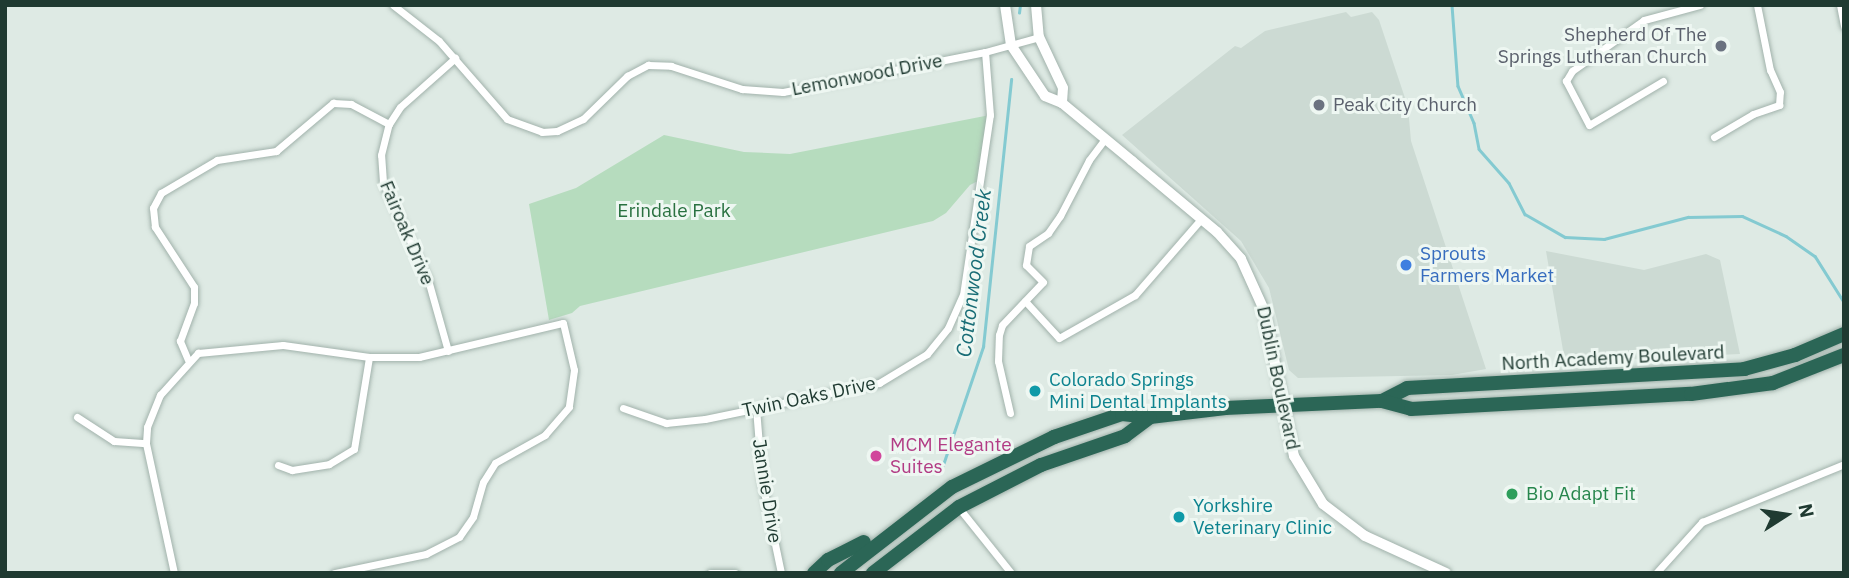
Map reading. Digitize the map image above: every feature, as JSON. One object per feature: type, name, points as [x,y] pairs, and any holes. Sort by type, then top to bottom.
[{"type":"highway","name":"North Academy Boulevard","points":[[1382,401],[1407,388],[1744,369],[1795,355],[1843,334]]},
{"type":"highway","name":"North Academy Boulevard","points":[[841,573],[914,512],[991,465],[1054,437],[1122,414],[1150,417],[1283,405],[1382,401],[1411,409],[1724,391],[1773,383],[1844,355]]},
{"type":"highway","points":[[873,573],[959,507],[1041,465],[1125,436],[1150,417]]},
{"type":"highway","points":[[814,573],[828,560],[914,512]]},
{"type":"main road","name":"Dublin Boulevard","points":[[1005,5],[1012,45],[1045,96],[1062,103],[1201,219],[1227,242],[1253,280],[1264,310],[1294,456],[1323,504],[1368,538],[1446,573]]},
{"type":"main road","points":[[1036,5],[1039,37],[1063,88],[1062,103]]},
{"type":"street","name":"Lemonwood Drive","points":[[393,5],[454,58],[507,119],[542,132],[557,131],[583,119],[627,76],[648,65],[671,66],[742,89],[771,92],[985,52],[1039,37]]},
{"type":"street","points":[[1663,80],[1589,125],[1566,81],[1572,71],[1644,20],[1700,5]]},
{"type":"street","points":[[1714,137],[1753,114],[1779,105],[1780,92],[1770,70],[1757,5]]},
{"type":"street","points":[[1840,5],[1844,26]]},
{"type":"street","name":"Twin Oaks Drive","points":[[623,408],[666,423],[756,408],[891,379],[927,354],[948,328],[963,295],[984,178],[991,89],[985,52]]},
{"type":"street","name":"Fairoak Drive","points":[[448,351],[428,281],[383,183],[382,155],[388,124],[410,95],[454,58]]},
{"type":"street","points":[[188,360],[180,341],[194,303],[194,287],[155,227],[153,208],[161,192],[217,160],[275,151],[333,103],[351,104],[388,124]]},
{"type":"street","points":[[1010,414],[998,361],[999,335],[1002,325],[1043,282],[1026,265],[1029,246],[1048,233],[1089,160],[1105,139]]},
{"type":"street","points":[[1025,301],[1059,338],[1135,295],[1201,219]]},
{"type":"street","points":[[174,573],[146,443],[155,405],[188,360],[207,349],[283,345],[369,357],[419,357],[563,323],[575,370],[569,407],[545,435],[495,463],[483,482],[473,517],[459,537],[426,554],[334,573]]},
{"type":"street","points":[[278,465],[292,470],[329,464],[355,449],[369,357]]},
{"type":"street","name":"Jannie Drive","points":[[756,408],[762,482],[781,573]]},
{"type":"street","points":[[77,417],[114,442],[146,443]]},
{"type":"street","points":[[1656,573],[1702,522],[1844,464]]},
{"type":"street","points":[[959,507],[1011,573]]},
{"type":"street","points":[[710,573],[735,573]]},
{"type":"shaded area","points":[[1346,12],[1351,17],[1372,12],[1379,20],[1408,107],[1411,141],[1486,369],[1452,375],[1298,378],[1289,370],[1269,288],[1241,241],[1122,135],[1235,46],[1241,48],[1265,31]]},
{"type":"shaded area","points":[[1546,251],[1644,270],[1706,254],[1720,260],[1740,354],[1565,362]]},
{"type":"green space","name":"Erindale Park","points":[[990,115],[984,178],[970,185],[946,213],[933,221],[580,306],[572,313],[549,320],[529,204],[576,188],[664,135],[744,152],[790,154]]},
{"type":"waterway","name":"Cottonwood Creek","points":[[1019,13],[1020,5]]},
{"type":"waterway","name":"Cottonwood Creek","points":[[1452,5],[1458,86],[1474,123],[1479,149],[1509,183],[1525,214],[1565,237],[1604,239],[1688,217],[1742,216],[1786,236],[1815,256],[1844,302]]},
{"type":"waterway","name":"Cottonwood Creek","points":[[943,465],[983,347],[1011,79]]},
{"type":"place","name":"Shepherd Of The Springs Lutheran Church","points":[[1721,46]]},
{"type":"place","name":"Peak City Church","points":[[1319,105]]},
{"type":"place","name":"Sprouts Farmers Market","points":[[1406,265]]},
{"type":"place","name":"Colorado Springs Mini Dental Implants","points":[[1035,391]]},
{"type":"place","name":"MCM Elegante Suites","points":[[876,456]]},
{"type":"place","name":"Bio Adapt Fit","points":[[1512,494]]},
{"type":"place","name":"Yorkshire Veterinary Clinic","points":[[1179,517]]}]
